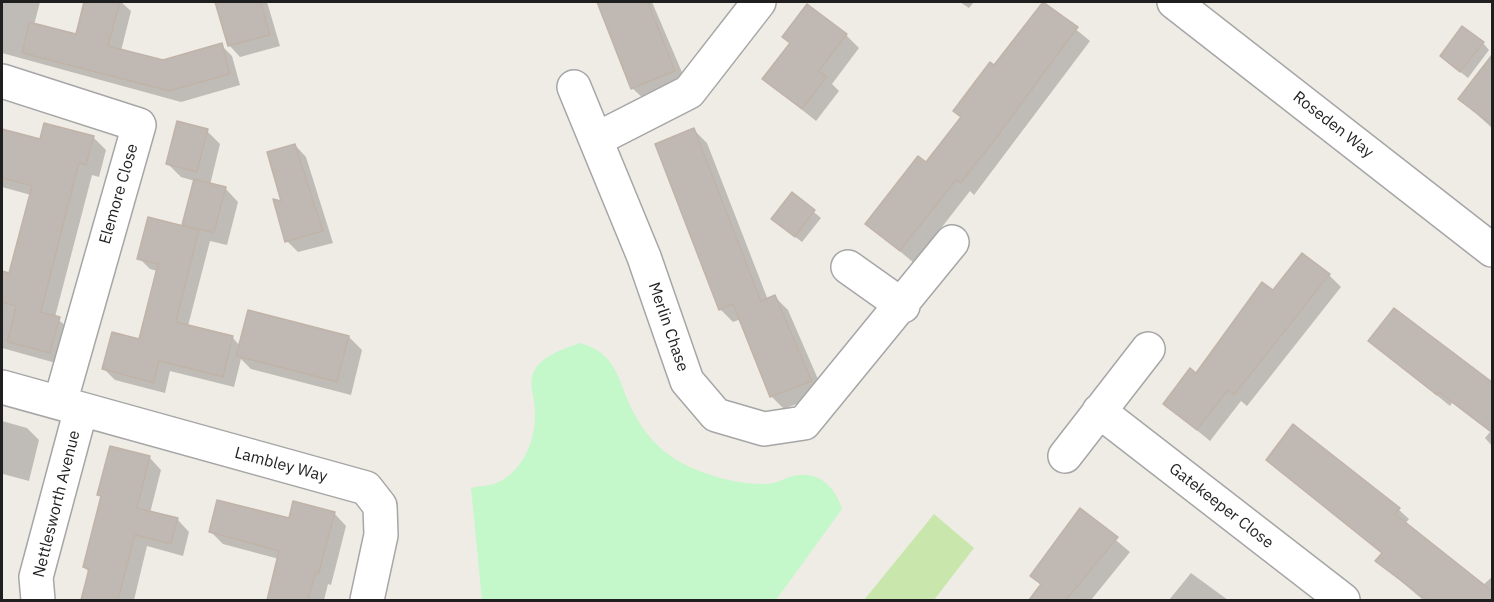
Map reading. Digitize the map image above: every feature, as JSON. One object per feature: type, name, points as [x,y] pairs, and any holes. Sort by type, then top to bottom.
[{"type":"street","points":[[597,139],[689,92],[759,2]]},
{"type":"street","name":"Roseden Way","points":[[1174,2],[1492,250]]},
{"type":"street","name":"Elemore Close","points":[[2,81],[139,124],[70,406]]},
{"type":"street","name":"Merlin Chase","points":[[574,87],[644,257],[687,381],[716,415],[764,429],[804,423],[903,306],[952,242]]},
{"type":"street","points":[[848,267],[903,306]]},
{"type":"street","points":[[1065,456],[1148,349]]},
{"type":"street","name":"Lambley Way","points":[[2,387],[366,488],[380,506],[381,535],[366,600]]},
{"type":"street","name":"Nettlesworth Avenue","points":[[38,600],[36,577],[70,406]]},
{"type":"street","name":"Gatekeeper Close","points":[[1099,411],[1343,600]]},
{"type":"green space","points":[[580,343],[603,354],[610,362],[645,431],[666,452],[682,463],[718,477],[755,484],[770,484],[796,475],[808,475],[821,480],[832,489],[842,509],[776,600],[482,600],[471,488],[494,484],[504,479],[520,464],[530,444],[535,423],[532,375],[543,360]]},
{"type":"green space","points":[[934,514],[974,548],[934,600],[864,600]]},
{"type":"building","points":[[84,2],[120,2],[108,46],[163,60],[222,43],[230,74],[169,91],[22,53],[29,22],[76,34]]},
{"type":"building","points":[[215,2],[261,2],[270,35],[228,46]]},
{"type":"building","points":[[597,2],[648,2],[675,71],[631,89]]},
{"type":"building","points":[[1043,2],[1078,27],[961,183],[956,180],[900,251],[865,224],[918,156],[926,162],[961,117],[953,111],[990,62],[994,65]]},
{"type":"building","points":[[807,4],[847,34],[819,71],[827,77],[802,109],[762,79],[790,43],[782,37]]},
{"type":"building","points":[[1462,26],[1484,42],[1460,72],[1440,56]]},
{"type":"building","points":[[1492,55],[1492,125],[1458,99]]},
{"type":"building","points":[[177,121],[208,129],[197,172],[166,164]]},
{"type":"building","points":[[44,123],[94,136],[86,165],[79,163],[41,312],[60,317],[50,353],[7,342],[16,306],[2,302],[2,271],[9,273],[32,186],[2,178],[2,129],[40,139]]},
{"type":"building","points":[[694,128],[761,301],[775,295],[812,381],[770,397],[733,304],[719,310],[655,144]]},
{"type":"building","points":[[295,144],[323,231],[285,242],[273,199],[281,201],[267,152]]},
{"type":"building","points":[[194,179],[226,187],[214,233],[182,225]]},
{"type":"building","points":[[792,192],[815,210],[795,237],[771,219]]},
{"type":"building","points":[[148,217],[199,230],[176,322],[233,336],[223,377],[159,361],[154,383],[102,369],[112,332],[139,339],[158,264],[137,259]]},
{"type":"building","points":[[1302,253],[1330,274],[1234,395],[1228,390],[1197,430],[1163,404],[1190,368],[1196,373],[1262,282],[1273,290]]},
{"type":"building","points":[[1394,308],[1492,382],[1492,432],[1439,392],[1437,395],[1368,341]]},
{"type":"building","points":[[248,310],[349,336],[337,382],[236,356]]},
{"type":"building","points":[[1293,424],[1400,508],[1395,514],[1492,591],[1492,600],[1427,600],[1375,561],[1382,553],[1266,460]]},
{"type":"building","points":[[110,446],[150,456],[137,508],[178,518],[171,544],[135,535],[118,600],[81,600],[89,569],[83,567],[101,496],[97,495]]},
{"type":"building","points":[[217,500],[289,518],[293,501],[335,512],[319,573],[316,572],[308,600],[267,600],[279,551],[209,532]]},
{"type":"building","points":[[1080,508],[1118,537],[1066,600],[1029,600],[1041,584],[1030,576]]}]
